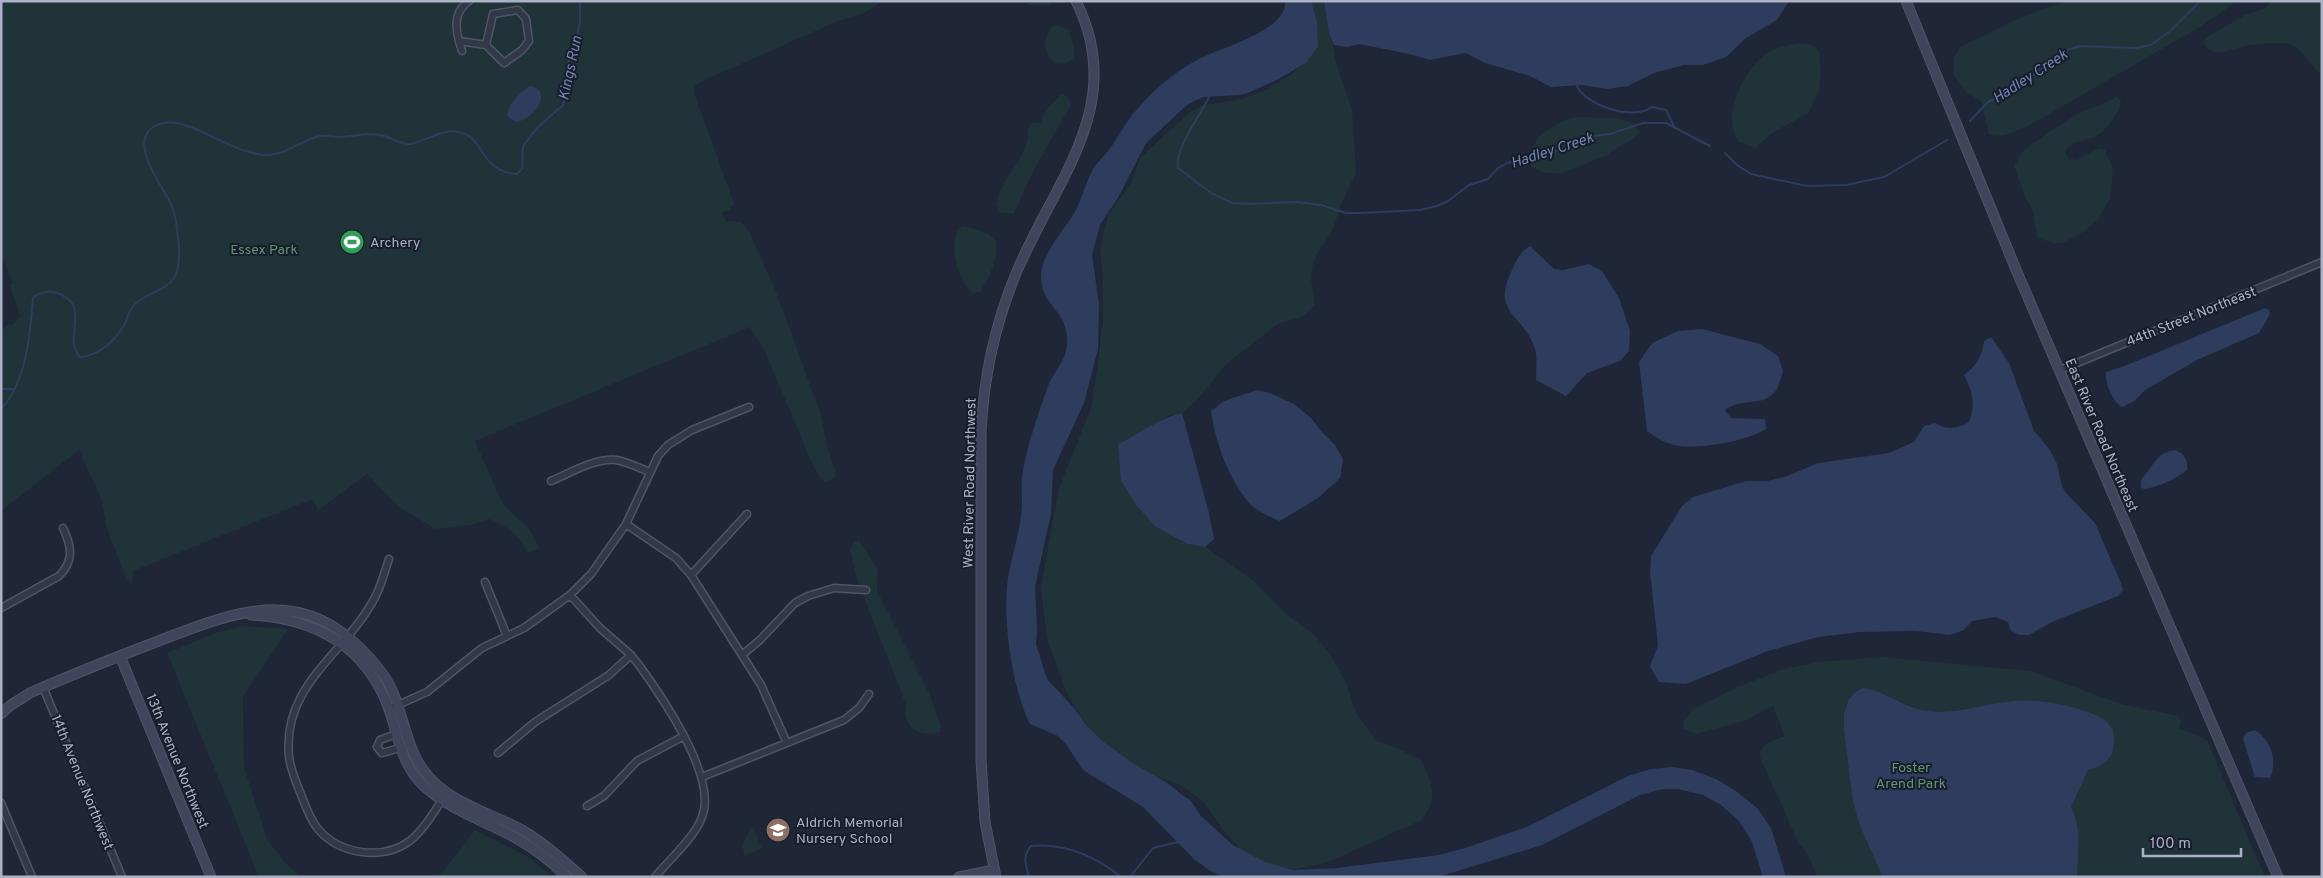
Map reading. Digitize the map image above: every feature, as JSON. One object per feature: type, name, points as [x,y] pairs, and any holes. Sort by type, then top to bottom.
[{"type":"street","points":[[462,51],[458,41],[456,18],[460,9],[469,1]]},
{"type":"street","name":"West River Road Northwest","points":[[995,874],[985,822],[982,760],[981,431],[984,387],[992,341],[1007,296],[1030,242],[1081,140],[1092,107],[1096,79],[1094,49],[1087,24],[1076,1]]},
{"type":"street","name":"East River Road Northeast","points":[[1906,1],[2017,272],[2278,877]]},
{"type":"street","points":[[458,41],[486,45],[504,63],[522,50],[529,41],[526,19],[518,10],[493,14],[486,45]]},
{"type":"street","name":"44th Street Northeast","points":[[2060,370],[2322,262]]},
{"type":"street","points":[[393,707],[427,692],[482,648],[538,620],[570,595],[591,574],[626,524],[658,456],[679,437],[750,407]]},
{"type":"street","points":[[551,481],[603,461],[614,460],[626,462],[650,472]]},
{"type":"street","points":[[691,575],[747,514]]},
{"type":"street","points":[[626,524],[661,547],[691,575],[761,686],[786,743]]},
{"type":"street","points":[[1,608],[59,576],[66,569],[71,560],[71,551],[63,528]]},
{"type":"street","points":[[389,559],[373,602],[304,690],[293,713],[289,727],[291,769],[312,821],[324,835],[336,843],[359,852],[377,853],[409,842],[423,827],[443,797]]},
{"type":"street","points":[[485,582],[507,636]]},
{"type":"street","points":[[742,655],[760,640],[795,603],[808,596],[834,588],[866,590]]},
{"type":"street","points":[[570,595],[600,628],[631,655],[647,676],[684,736],[702,777],[706,803],[701,820],[655,877]]},
{"type":"street","points":[[1,714],[23,696],[43,687],[207,622],[234,614],[268,616],[299,621],[345,639],[393,707],[421,768],[443,797],[537,840],[582,877]]},
{"type":"street","points":[[498,752],[535,722],[609,676],[631,655]]},
{"type":"street","name":"13th Avenue Northwest","points":[[120,656],[211,877]]},
{"type":"street","name":"14th Avenue Northwest","points":[[43,687],[122,877]]},
{"type":"street","points":[[702,777],[844,720],[859,708],[869,694]]},
{"type":"street","points":[[393,707],[396,734],[400,748],[416,777],[443,797],[530,846],[567,877]]},
{"type":"street","points":[[396,734],[380,740],[376,747],[382,753],[400,748]]},
{"type":"street","points":[[587,806],[604,796],[637,761],[684,736]]},
{"type":"street","points":[[1,803],[32,877]]},
{"type":"street","points":[[959,877],[995,874]]},
{"type":"green space","name":"Essex Park","points":[[1,1],[884,1],[862,14],[838,21],[707,79],[695,86],[694,93],[734,203],[730,210],[722,212],[726,222],[741,222],[749,231],[775,289],[820,412],[828,449],[835,469],[835,478],[826,482],[821,479],[812,464],[764,349],[750,327],[475,441],[503,504],[530,530],[539,548],[527,553],[512,532],[489,519],[471,525],[436,529],[400,508],[367,474],[318,510],[313,499],[133,571],[132,582],[127,579],[123,570],[106,526],[102,501],[79,450],[1,511],[1,331],[8,324],[13,325],[20,316],[10,285],[13,284],[1,254]]},
{"type":"green space","points":[[1026,1],[1052,2],[1051,6],[1029,5]]},
{"type":"green space","points":[[1308,1],[1324,1],[1336,63],[1352,109],[1356,173],[1342,202],[1332,232],[1318,252],[1313,264],[1311,278],[1315,305],[1302,317],[1278,324],[1226,364],[1199,398],[1182,413],[1168,416],[1155,425],[1118,444],[1188,544],[1205,547],[1254,581],[1285,613],[1313,634],[1327,650],[1338,668],[1346,682],[1356,713],[1376,741],[1397,748],[1422,761],[1426,769],[1431,784],[1432,797],[1431,804],[1422,820],[1326,863],[1292,870],[1250,860],[1223,830],[1202,800],[1179,784],[1152,775],[1121,759],[1095,741],[1067,694],[1047,639],[1041,588],[1059,488],[1091,408],[1103,322],[1103,278],[1100,250],[1109,213],[1132,182],[1140,158],[1191,111],[1203,106],[1241,99],[1256,94],[1306,63]]},
{"type":"green space","points":[[2066,1],[2237,1],[2200,27],[2030,125],[2005,135],[1989,135],[1981,101],[1966,92],[1953,74],[1954,57],[1960,47],[2022,17]]},
{"type":"green space","points":[[2271,1],[2322,1],[2322,76],[2298,49],[2288,44],[2249,45],[2223,52],[2211,51],[2206,48],[2203,42],[2207,37],[2245,15],[2266,8]]},
{"type":"green space","points":[[1052,26],[1068,29],[1072,40],[1074,59],[1064,64],[1054,63],[1046,49],[1045,40]]},
{"type":"green space","points":[[1804,43],[1815,46],[1819,51],[1821,74],[1819,90],[1809,113],[1772,133],[1755,148],[1739,142],[1734,132],[1733,108],[1742,84],[1749,73],[1756,63],[1768,52],[1783,46]]},
{"type":"green space","points":[[1061,94],[1069,97],[1071,105],[1036,166],[1014,213],[1001,213],[996,205],[999,194],[1025,149],[1028,128],[1032,122],[1040,123],[1046,110]]},
{"type":"green space","points":[[2117,97],[2121,101],[2120,106],[2105,130],[2092,138],[2071,145],[2065,152],[2069,159],[2077,160],[2099,148],[2105,150],[2113,169],[2110,199],[2098,220],[2079,235],[2062,243],[2053,243],[2038,238],[2032,209],[2026,199],[2014,166],[2024,150],[2052,130],[2078,114]]},
{"type":"green space","points":[[1574,117],[1616,118],[1632,123],[1640,132],[1633,139],[1607,156],[1561,173],[1542,172],[1531,167],[1533,148],[1542,134]]},
{"type":"green space","points":[[965,226],[987,233],[996,241],[994,262],[980,292],[972,293],[966,287],[956,263],[954,254],[955,237],[957,229]]},
{"type":"green space","points":[[859,540],[878,570],[877,591],[929,693],[941,725],[940,732],[926,734],[919,732],[909,725],[906,719],[906,705],[857,579],[850,550],[853,543]]},
{"type":"green space","points":[[244,626],[288,629],[243,697],[244,767],[267,839],[286,864],[302,877],[259,877],[167,653],[218,632]]},
{"type":"green space","name":"Foster Arend Park","points":[[1882,657],[2031,671],[2121,704],[2179,716],[2181,722],[2179,728],[2207,740],[2265,877],[1817,877],[1807,853],[1798,842],[1759,755],[1766,744],[1785,736],[1773,706],[1744,721],[1696,734],[1684,729],[1683,722],[1693,709],[1738,687],[1783,669],[1819,662]]},
{"type":"green space","points":[[753,827],[762,849],[745,855],[742,846],[750,828]]},
{"type":"green space","points":[[475,830],[530,858],[553,877],[435,877],[443,872]]},
{"type":"water","points":[[1285,1],[1311,1],[1317,22],[1318,46],[1306,63],[1277,80],[1250,92],[1240,95],[1203,97],[1187,105],[1146,143],[1119,196],[1100,225],[1092,255],[1099,304],[1098,349],[1084,403],[1053,470],[1051,514],[1035,587],[1036,644],[1047,679],[1101,740],[1134,764],[1166,782],[1191,801],[1201,816],[1233,845],[1263,861],[1292,870],[1337,868],[1439,855],[1465,848],[1527,827],[1628,776],[1651,769],[1672,767],[1692,770],[1716,779],[1736,791],[1757,808],[1771,828],[1786,877],[1763,877],[1752,842],[1739,821],[1721,805],[1703,795],[1678,789],[1663,789],[1640,795],[1542,845],[1438,877],[1223,877],[1194,859],[1143,807],[1083,770],[1058,736],[1030,724],[1018,692],[1010,652],[1006,594],[1009,570],[1020,523],[1022,477],[1026,454],[1048,386],[1062,361],[1067,344],[1065,325],[1048,300],[1042,286],[1043,264],[1053,244],[1078,206],[1096,165],[1140,106],[1157,88],[1187,66],[1264,30],[1276,21],[1283,12]]},
{"type":"water","points":[[1324,1],[1789,1],[1777,20],[1746,38],[1726,57],[1703,65],[1684,65],[1654,73],[1628,86],[1607,89],[1582,85],[1551,87],[1530,76],[1485,63],[1466,53],[1430,60],[1359,44],[1347,47],[1334,45],[1329,33]]},
{"type":"water","points":[[529,86],[536,88],[540,92],[539,104],[530,116],[516,122],[507,116],[509,107]]},
{"type":"water","points":[[1530,246],[1554,269],[1563,270],[1589,264],[1602,271],[1619,298],[1630,331],[1629,351],[1620,361],[1587,373],[1566,396],[1536,380],[1534,346],[1506,304],[1506,284],[1519,256]]},
{"type":"water","points":[[2265,308],[2269,310],[2270,314],[2259,333],[2197,360],[2145,390],[2133,402],[2122,407],[2112,396],[2106,372]]},
{"type":"water","points":[[1702,329],[1760,344],[1778,356],[1783,371],[1777,388],[1769,397],[1763,400],[1737,404],[1725,410],[1731,418],[1765,419],[1766,429],[1747,437],[1724,443],[1688,447],[1674,445],[1647,431],[1639,362],[1652,343],[1678,331]]},
{"type":"water","points":[[1991,337],[2009,363],[2034,431],[2050,450],[2057,464],[2062,486],[2066,493],[2095,523],[2121,583],[2123,590],[2118,596],[2054,621],[2029,635],[2020,635],[2011,631],[2008,622],[1995,617],[1972,621],[1964,630],[1950,635],[1916,631],[1860,632],[1818,637],[1768,651],[1686,684],[1659,682],[1650,666],[1658,646],[1650,572],[1651,556],[1682,506],[1693,497],[1746,481],[1767,481],[1785,477],[1818,463],[1889,453],[1914,442],[1924,426],[1935,423],[1943,427],[1952,428],[1969,422],[1973,404],[1971,392],[1964,375],[1978,361],[1984,341]]},
{"type":"water","points":[[1257,390],[1270,393],[1294,404],[1311,418],[1335,445],[1343,459],[1340,478],[1318,498],[1280,521],[1253,507],[1235,483],[1224,460],[1216,436],[1211,411],[1224,401]]},
{"type":"water","points":[[1182,413],[1209,513],[1214,539],[1205,547],[1188,544],[1156,527],[1136,505],[1121,480],[1118,444],[1158,422]]},
{"type":"water","points":[[2175,450],[2185,458],[2187,470],[2164,483],[2151,488],[2141,488],[2142,478],[2162,454]]},
{"type":"water","points":[[1863,688],[1879,692],[1910,707],[1927,711],[1947,712],[1996,703],[2037,701],[2078,709],[2106,721],[2113,730],[2113,750],[2103,764],[2088,770],[2071,807],[2075,816],[2078,833],[2077,877],[1883,877],[1860,826],[1853,801],[1844,730],[1844,714],[1849,699]]},
{"type":"water","points":[[2255,730],[2261,734],[2272,751],[2273,765],[2270,778],[2255,777],[2243,739],[2246,733]]},
{"type":"waterway","name":"Kings Run","points":[[1,409],[10,398],[22,371],[26,356],[33,298],[35,296],[51,291],[66,297],[73,304],[75,313],[75,349],[80,357],[93,354],[111,342],[124,325],[134,305],[166,286],[174,278],[179,252],[175,216],[145,151],[144,141],[148,132],[157,125],[169,123],[182,124],[238,148],[267,155],[288,150],[307,140],[320,136],[339,137],[375,134],[411,144],[441,133],[453,131],[468,135],[495,167],[504,172],[517,174],[522,169],[523,146],[537,128],[563,105],[568,89],[568,63],[574,51],[580,22],[580,1]]},
{"type":"waterway","name":"Hadley Creek","points":[[1970,121],[1988,102],[2016,88],[2066,50],[2080,46],[2136,48],[2151,45],[2170,31],[2200,1]]},
{"type":"waterway","points":[[1577,86],[1590,100],[1611,109],[1623,112],[1644,111],[1652,107],[1666,110],[1674,126]]},
{"type":"waterway","name":"Hadley Creek","points":[[1210,95],[1180,150],[1178,168],[1211,193],[1232,203],[1298,202],[1321,205],[1346,213],[1420,210],[1448,201],[1469,185],[1488,179],[1498,168],[1507,163],[1549,154],[1594,136],[1610,134],[1643,123],[1666,123],[1710,146]]},
{"type":"waterway","name":"Hadley Creek","points":[[1725,153],[1737,165],[1751,174],[1807,186],[1846,185],[1884,177],[1947,140]]},
{"type":"waterway","points":[[1,389],[14,389]]},
{"type":"waterway","points":[[1130,877],[1153,848],[1178,842]]},
{"type":"waterway","points":[[1029,877],[1026,853],[1031,846],[1056,847],[1079,852],[1101,863],[1121,877]]},
{"type":"place","name":"Archery","points":[[352,242]]},
{"type":"place","name":"Aldrich Memorial Nursery School","points":[[778,830]]}]
